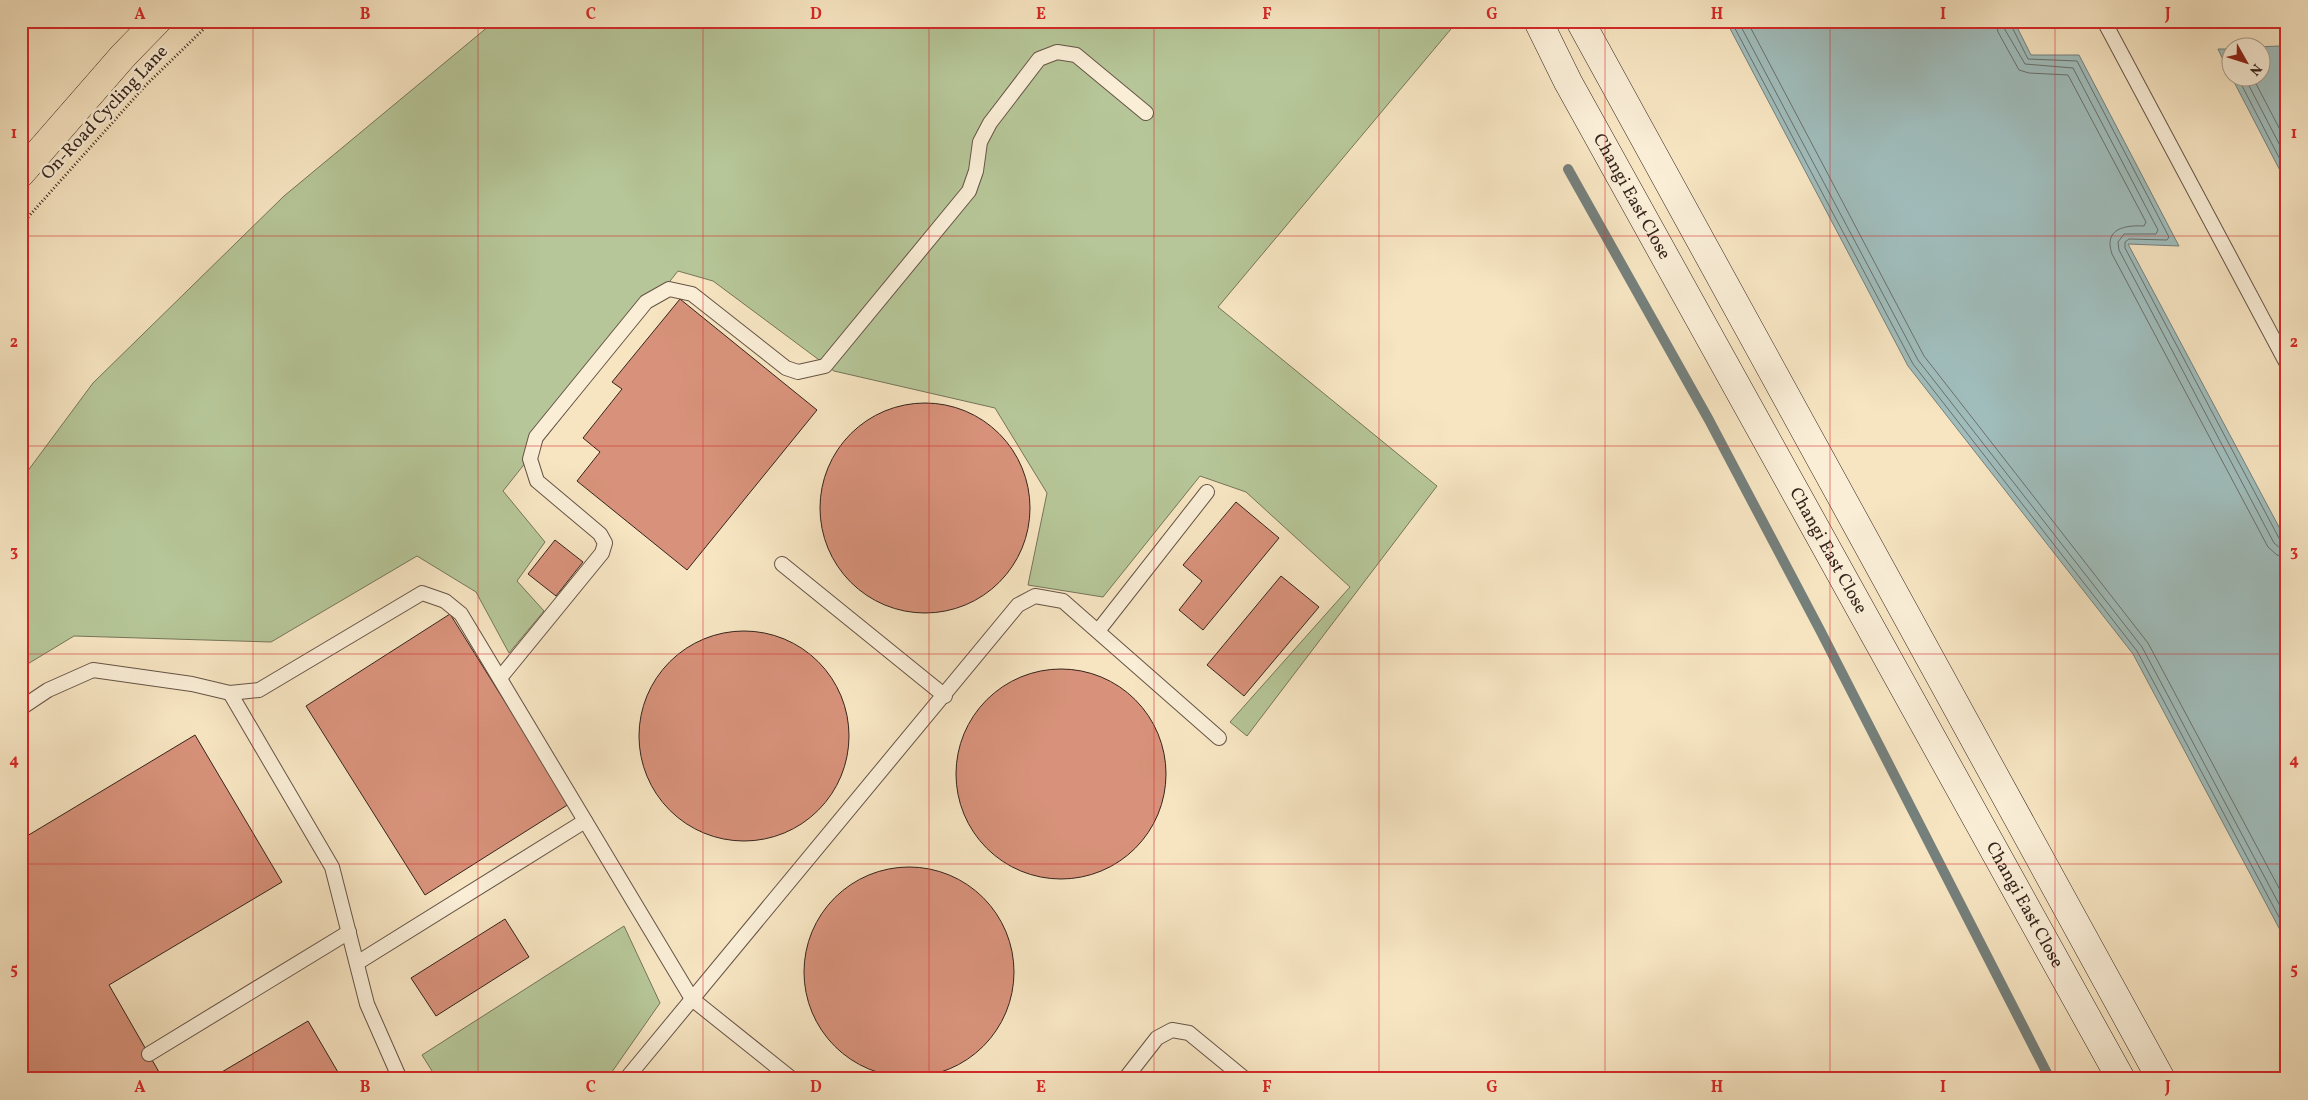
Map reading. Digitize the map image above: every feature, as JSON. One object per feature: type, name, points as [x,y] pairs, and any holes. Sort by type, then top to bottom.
[{"type":"main road","points":[[21,172],[123,56],[157,21]]},
{"type":"street","name":"Changi East Close","points":[[1538,21],[1568,82],[2121,1079]]},
{"type":"street","name":"Changi East Close","points":[[1580,21],[2161,1079]]},
{"type":"lane","points":[[2104,21],[2287,364]]},
{"type":"lane","points":[[500,678],[602,553],[605,543],[600,534],[537,482],[530,459],[536,437],[646,302],[669,289],[692,294],[786,368],[798,372],[825,366],[969,191],[976,171],[980,142],[990,122],[1039,59],[1057,52],[1076,55],[1146,113]]},
{"type":"lane","points":[[1098,631],[1207,492]]},
{"type":"lane","points":[[782,564],[945,696]]},
{"type":"lane","points":[[21,708],[48,690],[94,670],[192,684],[230,693],[259,690],[422,593],[445,601],[460,614],[500,678],[692,999],[792,1079]]},
{"type":"lane","points":[[626,1079],[945,696],[1018,605],[1035,596],[1063,601],[1219,738]]},
{"type":"lane","points":[[230,693],[332,867],[367,1004],[400,1079]]},
{"type":"lane","points":[[357,963],[585,821]]},
{"type":"lane","points":[[148,1054],[349,932]]},
{"type":"lane","points":[[1125,1079],[1157,1038],[1172,1030],[1189,1033],[1246,1079]]},
{"type":"path","name":"On-Road Cycling Lane","points":[[21,225],[146,85],[212,21]]},
{"type":"green space","points":[[495,21],[1447,21],[1451,29],[1218,307],[1437,486],[1247,736],[1230,722],[1350,587],[1246,492],[1200,476],[1103,597],[1028,585],[1047,493],[995,408],[834,371],[713,281],[678,271],[503,491],[545,542],[517,581],[544,611],[509,653],[476,592],[417,556],[271,642],[74,636],[21,668],[21,480],[93,383],[284,196]]},
{"type":"green space","points":[[624,926],[660,1003],[607,1079],[437,1079],[422,1055]]},
{"type":"water","points":[[1726,21],[2014,21],[2031,55],[2079,55],[2179,246],[2128,244],[2287,542],[2287,943],[2133,654],[1908,366]]},
{"type":"water","points":[[2270,46],[2280,46],[2287,59],[2287,184],[2237,88],[2270,88]]},
{"type":"building","points":[[680,299],[817,410],[687,570],[577,481],[600,452],[583,438],[622,389],[612,382]]},
{"type":"building","points":[[925,403],[945,405],[965,411],[983,421],[999,434],[1012,450],[1022,468],[1028,488],[1030,508],[1028,528],[1022,548],[1012,566],[999,582],[983,595],[965,605],[945,611],[925,613],[905,611],[885,605],[867,595],[851,582],[838,566],[828,548],[822,528],[820,508],[822,488],[828,468],[838,450],[851,434],[867,421],[885,411],[905,405]]},
{"type":"building","points":[[1236,502],[1279,538],[1203,630],[1179,610],[1202,581],[1183,565]]},
{"type":"building","points":[[555,540],[583,562],[556,596],[528,574]]},
{"type":"building","points":[[1281,576],[1319,607],[1244,696],[1207,665]]},
{"type":"building","points":[[450,614],[569,804],[425,895],[306,706]]},
{"type":"building","points":[[744,631],[764,633],[793,643],[811,655],[825,669],[841,696],[847,716],[849,736],[847,756],[837,785],[825,803],[811,817],[784,833],[764,839],[744,841],[724,839],[695,829],[677,817],[663,803],[647,776],[641,756],[639,736],[641,716],[651,687],[663,669],[677,655],[704,639],[724,633]]},
{"type":"building","points":[[1061,669],[1081,671],[1101,677],[1128,693],[1142,707],[1158,734],[1164,754],[1166,774],[1164,794],[1158,814],[1142,841],[1128,855],[1101,871],[1081,877],[1061,879],[1041,877],[1021,871],[994,855],[980,841],[964,814],[958,794],[956,774],[958,754],[964,734],[980,707],[994,693],[1021,677],[1041,671]]},
{"type":"building","points":[[195,735],[282,882],[109,985],[163,1079],[21,1079],[21,837],[22,839]]},
{"type":"building","points":[[909,867],[929,869],[949,875],[967,885],[983,898],[996,914],[1006,932],[1012,952],[1014,972],[1012,992],[1006,1012],[996,1030],[983,1046],[967,1059],[949,1069],[929,1075],[909,1077],[889,1075],[869,1069],[851,1059],[835,1046],[822,1030],[812,1012],[806,992],[804,972],[806,952],[812,932],[822,914],[835,898],[851,885],[869,875],[889,869]]},
{"type":"building","points":[[505,919],[529,957],[436,1016],[411,978]]},
{"type":"building","points":[[308,1021],[342,1079],[210,1079]]},
{"type":"waterway","points":[[1568,169],[1709,420],[1820,630],[2050,1079]]}]
